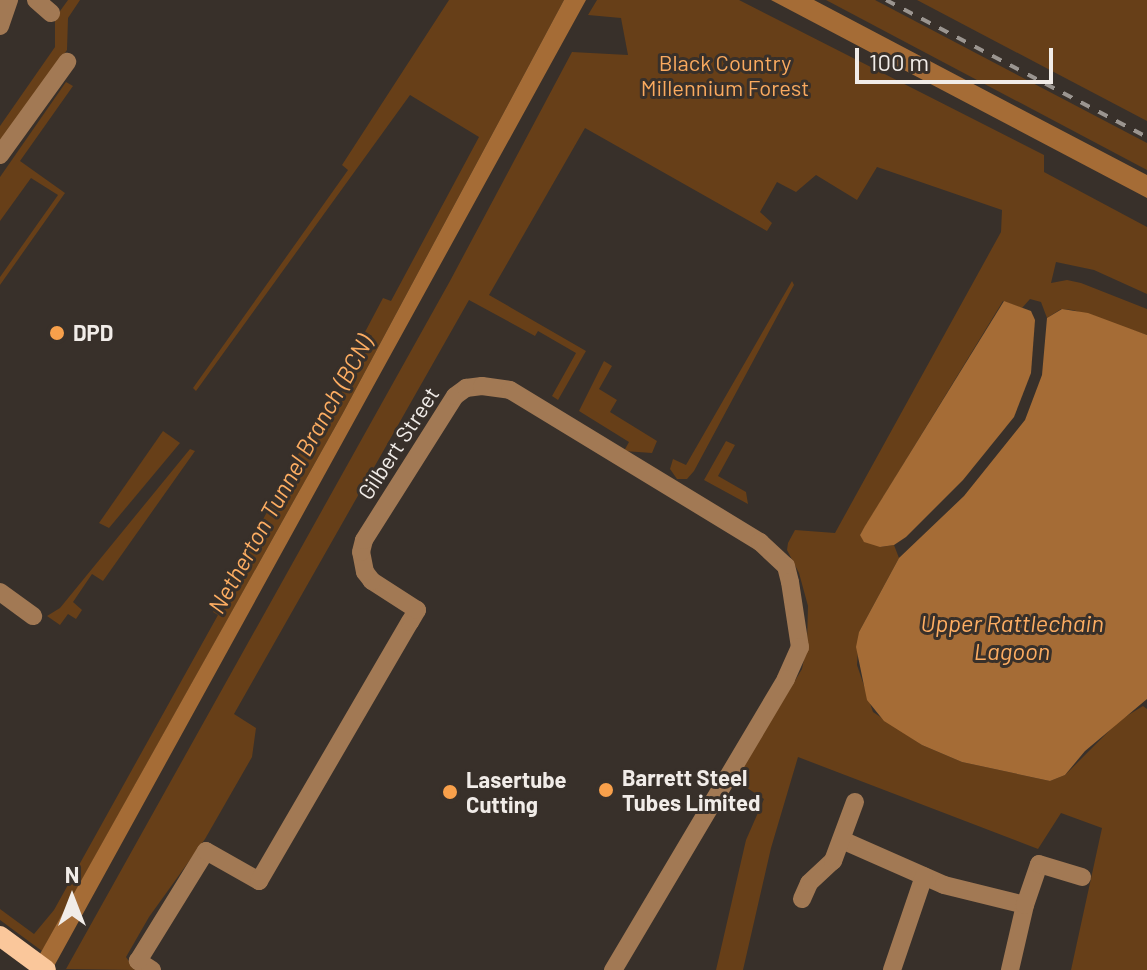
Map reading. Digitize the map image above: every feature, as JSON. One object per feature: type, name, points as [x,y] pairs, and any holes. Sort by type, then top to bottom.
[{"type":"main road","points":[[0,936],[46,970]]},
{"type":"street","points":[[0,26],[9,0]]},
{"type":"street","points":[[36,0],[51,13]]},
{"type":"street","points":[[0,155],[67,62]]},
{"type":"street","name":"Gilbert Street","points":[[152,970],[138,961],[206,851],[259,881],[417,610],[372,581],[365,572],[361,552],[364,540],[455,396],[466,388],[482,386],[510,390],[760,542],[786,566],[790,582],[800,647],[786,679],[613,970]]},
{"type":"street","points":[[0,592],[33,616]]},
{"type":"street","points":[[802,899],[809,883],[833,861],[855,802]]},
{"type":"street","points":[[842,840],[924,876],[1025,905]]},
{"type":"street","points":[[1010,970],[1025,905],[1039,864],[1082,877]]},
{"type":"street","points":[[892,970],[924,876]]},
{"type":"green space","points":[[68,0],[80,0],[68,18],[67,50],[0,146],[0,126],[55,47],[55,18]]},
{"type":"green space","points":[[449,0],[564,0],[343,413],[42,951],[0,920],[0,909],[34,934],[54,910],[218,615],[213,612],[334,388],[342,392],[372,336],[365,332],[383,298],[391,301],[479,137],[410,95],[196,391],[193,388],[348,170],[342,165]]},
{"type":"green space","name":"Black Country Millennium Forest","points":[[597,0],[739,0],[1044,155],[1044,172],[1147,227],[1147,294],[1094,270],[1056,262],[1051,283],[1067,280],[1081,283],[1147,309],[1147,335],[1073,310],[1061,309],[1047,318],[1041,302],[1030,299],[1022,308],[1003,301],[860,535],[881,547],[894,545],[899,558],[859,632],[857,665],[873,712],[922,745],[962,762],[1050,781],[1065,775],[1120,720],[1143,706],[1147,709],[1147,970],[1071,970],[1102,828],[1061,813],[1038,849],[798,757],[771,848],[743,970],[716,970],[746,840],[764,799],[735,780],[802,669],[807,644],[808,606],[799,573],[787,550],[788,543],[795,530],[835,533],[1001,232],[1002,210],[877,167],[857,200],[816,175],[796,192],[777,182],[760,212],[772,223],[767,231],[585,128],[489,295],[586,351],[558,400],[552,396],[576,353],[538,331],[535,336],[469,300],[234,714],[256,728],[252,757],[205,839],[149,917],[126,957],[135,970],[66,969],[450,281],[572,52],[628,55],[621,18],[588,15]]},
{"type":"green space","points":[[826,0],[875,0],[1147,143],[1147,170]]},
{"type":"green space","points":[[917,0],[1147,0],[1147,121],[1050,70]]},
{"type":"green space","points":[[66,82],[73,86],[20,161],[65,193],[0,285],[0,277],[58,195],[31,178],[0,221],[0,177]]},
{"type":"green space","points":[[792,281],[794,285],[694,471],[687,479],[677,479],[670,469],[673,459],[686,465]]},
{"type":"green space","points":[[604,361],[612,366],[599,389],[617,400],[610,412],[657,441],[652,453],[624,451],[629,442],[579,411]]},
{"type":"green space","points":[[163,431],[180,443],[109,528],[99,523]]},
{"type":"green space","points":[[726,441],[735,445],[718,476],[746,492],[748,504],[704,480]]},
{"type":"green space","points":[[190,449],[195,451],[103,581],[92,574],[73,602],[82,610],[76,619],[68,614],[60,625],[47,616],[60,608]]},
{"type":"water","points":[[564,0],[586,0],[52,970],[31,970],[343,413]]},
{"type":"water","points":[[771,0],[814,0],[1147,175],[1147,198]]},
{"type":"water","points":[[1004,301],[1031,311],[1035,320],[1031,373],[1014,417],[963,480],[906,537],[894,545],[880,547],[864,542],[860,535],[865,526]]},
{"type":"water","name":"Upper Rattlechain Lagoon","points":[[1062,309],[1088,313],[1147,335],[1147,699],[1085,751],[1065,775],[1050,781],[962,762],[922,745],[884,721],[867,700],[856,647],[859,632],[899,558],[964,496],[1025,420],[1042,375],[1047,318]]},
{"type":"railway","points":[[886,0],[1147,137]]},
{"type":"place","name":"DPD","points":[[57,333]]},
{"type":"place","name":"Barrett Steel Tubes Limited","points":[[606,790]]},
{"type":"place","name":"Lasertube Cutting","points":[[450,792]]},
{"type":"water label","name":"Netherton Tunnel Branch (BCN)","points":[[290,474]]}]
